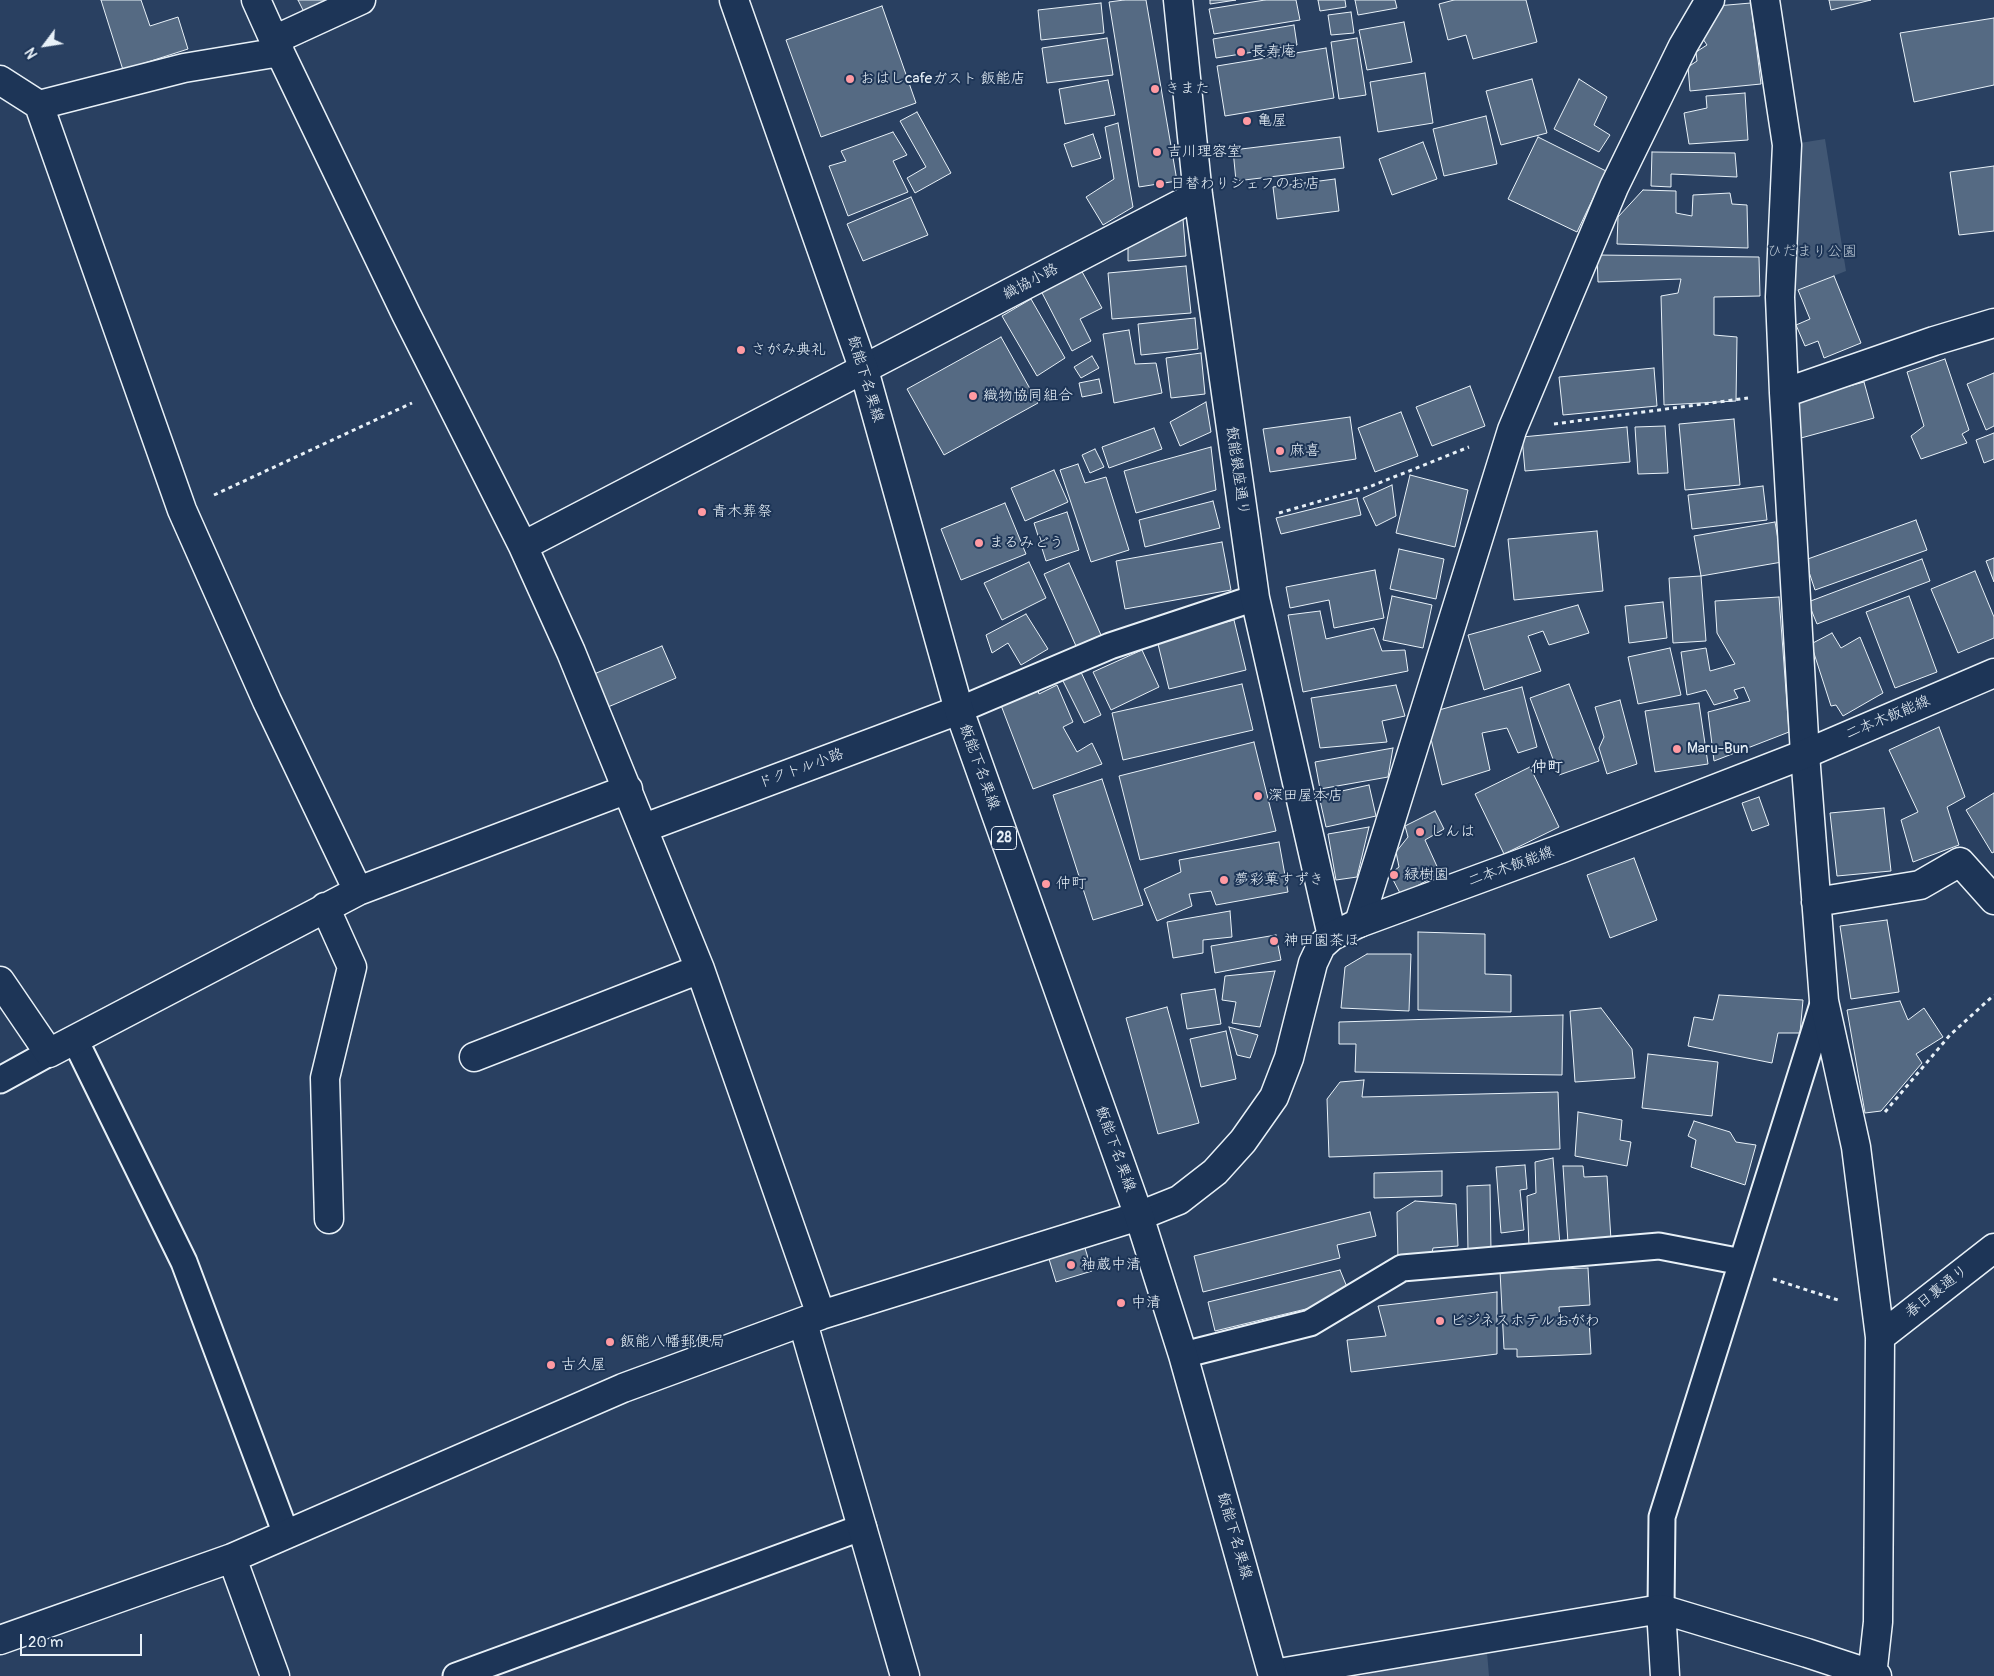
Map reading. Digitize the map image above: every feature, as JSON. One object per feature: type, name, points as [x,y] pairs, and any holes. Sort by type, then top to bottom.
[{"type":"street","points":[[256,0],[444,388],[523,546],[571,652],[700,968],[812,1319],[863,1527],[906,1676]]},
{"type":"street","points":[[39,105],[277,46],[361,0]]},
{"type":"street","name":"飯能下名栗線","points":[[734,0],[864,370],[959,710],[1139,1216],[1184,1355],[1273,1675]]},
{"type":"street","name":"飯能銀座通り","points":[[1178,0],[1198,195],[1255,598],[1332,936]]},
{"type":"street","points":[[1359,923],[1512,430],[1614,187],[1683,46],[1710,0]]},
{"type":"street","points":[[1273,1675],[1661,1609],[1874,1675],[1878,1622],[1878,1325],[1856,1148],[1824,1001],[1805,754],[1784,393],[1780,297],[1787,146],[1765,0]]},
{"type":"street","points":[[0,80],[39,105],[182,510],[267,700],[358,891]]},
{"type":"street","name":"織協小路","points":[[523,546],[1198,195]]},
{"type":"street","points":[[1784,393],[1934,341],[1994,323]]},
{"type":"street","name":"二本木飯能線","points":[[0,1640],[232,1558],[623,1388],[812,1319],[1139,1216],[1179,1200],[1214,1172],[1243,1141],[1274,1097],[1288,1058],[1313,963],[1321,946],[1332,936],[1359,923],[1560,849],[1805,754],[1994,673]]},
{"type":"street","name":"ドクトル小路","points":[[644,828],[959,710]]},
{"type":"street","points":[[0,981],[49,1053],[358,891],[628,789]]},
{"type":"street","points":[[1816,902],[1920,885],[1960,862],[1994,900]]},
{"type":"street","points":[[325,907],[352,967],[325,1078],[329,1219]]},
{"type":"street","points":[[474,1057],[700,968]]},
{"type":"street","name":"春日裏通り","points":[[1878,1325],[1994,1248]]},
{"type":"street","points":[[232,1558],[275,1676]]},
{"type":"street","points":[[1661,1609],[1665,1676]]},
{"type":"lane","points":[[959,710],[1110,646],[1255,598]]},
{"type":"lane","points":[[1661,1609],[1662,1517],[1824,1001]]},
{"type":"lane","points":[[75,1040],[184,1262],[286,1534]]},
{"type":"lane","points":[[0,1080],[49,1053]]},
{"type":"lane","points":[[1184,1355],[1310,1323],[1402,1268],[1659,1246],[1741,1265]]},
{"type":"lane","points":[[456,1676],[863,1527]]},
{"type":"path","points":[[182,510],[444,388]]},
{"type":"path","points":[[1245,523],[1369,487],[1512,430],[1784,393]]},
{"type":"path","points":[[1856,1148],[1950,1034],[1994,995]]},
{"type":"path","points":[[1741,1265],[1878,1325]]},
{"type":"green space","name":"ひだまり公園","points":[[1825,139],[1846,271],[1780,297],[1787,145]]},
{"type":"green space","points":[[1487,1652],[1489,1676],[1361,1676],[1398,1665]]},
{"type":"building","points":[[101,0],[141,0],[150,26],[178,17],[188,49],[123,70]]},
{"type":"building","points":[[298,0],[335,0],[306,16]]},
{"type":"building","points":[[1146,0],[1177,181],[1139,187],[1109,2]]},
{"type":"building","points":[[1210,0],[1236,0],[1210,4]]},
{"type":"building","points":[[1265,0],[1296,0],[1300,20],[1214,34],[1209,9]]},
{"type":"building","points":[[1318,0],[1345,0],[1346,7],[1320,11]]},
{"type":"building","points":[[1355,0],[1395,0],[1397,8],[1358,15]]},
{"type":"building","points":[[1454,0],[1526,0],[1537,42],[1473,59],[1466,35],[1448,40],[1439,4]]},
{"type":"building","points":[[1829,0],[1871,0],[1831,10]]},
{"type":"building","points":[[1101,3],[1104,33],[1041,40],[1038,10]]},
{"type":"building","points":[[1751,3],[1761,84],[1690,91],[1688,67],[1697,61],[1696,52],[1707,45],[1701,36],[1716,6]]},
{"type":"building","points":[[882,6],[916,103],[821,137],[786,40]]},
{"type":"building","points":[[1351,12],[1354,33],[1331,35],[1328,15]]},
{"type":"building","points":[[1994,18],[1994,85],[1914,102],[1900,33]]},
{"type":"building","points":[[1404,22],[1412,62],[1367,70],[1359,30]]},
{"type":"building","points":[[1294,25],[1297,45],[1216,58],[1213,39]]},
{"type":"building","points":[[1107,38],[1113,75],[1047,83],[1042,48]]},
{"type":"building","points":[[1357,38],[1366,95],[1339,99],[1331,42]]},
{"type":"building","points":[[1326,48],[1334,98],[1225,116],[1217,66]]},
{"type":"building","points":[[1425,73],[1433,123],[1378,132],[1370,82]]},
{"type":"building","points":[[1532,79],[1547,133],[1501,145],[1486,91]]},
{"type":"building","points":[[1579,79],[1607,97],[1594,125],[1610,135],[1599,152],[1554,129]]},
{"type":"building","points":[[1108,80],[1115,115],[1065,124],[1059,89]]},
{"type":"building","points":[[1745,93],[1748,140],[1689,144],[1684,113],[1707,108],[1706,96]]},
{"type":"building","points":[[917,112],[951,173],[915,193],[907,178],[926,167],[900,121]]},
{"type":"building","points":[[1486,116],[1497,164],[1444,176],[1433,129]]},
{"type":"building","points":[[1118,123],[1133,207],[1103,225],[1086,197],[1114,179],[1105,127]]},
{"type":"building","points":[[893,132],[907,155],[893,161],[908,192],[848,216],[829,166],[846,161],[841,151]]},
{"type":"building","points":[[1093,134],[1101,158],[1072,167],[1064,144]]},
{"type":"building","points":[[1340,137],[1344,168],[1236,181],[1233,150]]},
{"type":"building","points":[[1538,137],[1606,171],[1577,232],[1508,199]]},
{"type":"building","points":[[1423,142],[1437,179],[1392,195],[1379,159]]},
{"type":"building","points":[[1652,152],[1735,153],[1737,177],[1671,174],[1671,187],[1651,186]]},
{"type":"building","points":[[1994,166],[1994,231],[1959,235],[1950,172]]},
{"type":"building","points":[[1335,179],[1339,211],[1277,219],[1273,187]]},
{"type":"building","points":[[1643,190],[1676,191],[1676,213],[1692,216],[1693,195],[1730,193],[1732,204],[1747,205],[1748,248],[1617,244],[1618,217]]},
{"type":"building","points":[[911,197],[928,235],[863,261],[847,224]]},
{"type":"building","points":[[1183,219],[1186,256],[1128,261],[1128,237],[1158,221]]},
{"type":"building","points":[[1597,255],[1759,257],[1760,296],[1714,297],[1714,335],[1737,337],[1736,401],[1664,405],[1661,296],[1678,293],[1681,279],[1598,282]]},
{"type":"building","points":[[1186,266],[1191,313],[1112,319],[1108,273]]},
{"type":"building","points":[[1080,268],[1102,308],[1080,319],[1091,341],[1072,351],[1040,289]]},
{"type":"building","points":[[1834,276],[1861,343],[1824,358],[1818,341],[1805,346],[1796,325],[1810,319],[1798,290]]},
{"type":"building","points":[[1031,299],[1065,358],[1037,376],[1002,316]]},
{"type":"building","points":[[1195,318],[1198,349],[1141,355],[1138,324]]},
{"type":"building","points":[[1129,330],[1135,364],[1156,363],[1162,393],[1114,403],[1103,334]]},
{"type":"building","name":"織物協同組合","points":[[1001,337],[1038,403],[944,455],[907,389]]},
{"type":"building","points":[[1201,353],[1205,394],[1171,398],[1166,358]]},
{"type":"building","points":[[1092,356],[1099,368],[1081,378],[1074,367]]},
{"type":"building","points":[[1945,359],[1969,430],[1962,434],[1967,443],[1921,459],[1911,436],[1924,426],[1907,372]]},
{"type":"building","points":[[1654,368],[1657,406],[1563,415],[1559,377]]},
{"type":"building","points":[[1994,373],[1994,426],[1986,430],[1967,384]]},
{"type":"building","points":[[1099,379],[1102,393],[1082,397],[1079,383]]},
{"type":"building","points":[[1864,382],[1874,418],[1801,438],[1791,402]]},
{"type":"building","points":[[1470,386],[1485,426],[1432,446],[1416,407]]},
{"type":"building","points":[[1206,402],[1211,432],[1180,446],[1170,422]]},
{"type":"building","points":[[1401,412],[1418,456],[1375,472],[1358,428]]},
{"type":"building","points":[[1350,417],[1356,459],[1270,472],[1263,429]]},
{"type":"building","points":[[1734,419],[1740,485],[1685,490],[1679,424]]},
{"type":"building","points":[[1665,426],[1668,473],[1638,474],[1635,427]]},
{"type":"building","points":[[1627,427],[1630,462],[1525,471],[1522,437]]},
{"type":"building","points":[[1154,428],[1162,449],[1109,468],[1102,447]]},
{"type":"building","points":[[1994,433],[1994,459],[1984,463],[1976,440]]},
{"type":"building","points":[[1211,447],[1216,490],[1136,513],[1124,471]]},
{"type":"building","points":[[1095,449],[1104,467],[1090,473],[1082,455]]},
{"type":"building","points":[[1078,464],[1085,483],[1106,477],[1129,550],[1091,562],[1060,470]]},
{"type":"building","points":[[1054,470],[1068,502],[1025,521],[1011,488]]},
{"type":"building","points":[[1410,475],[1468,490],[1455,547],[1396,533]]},
{"type":"building","points":[[1392,485],[1396,516],[1376,526],[1363,498]]},
{"type":"building","points":[[1763,486],[1767,520],[1692,529],[1688,495]]},
{"type":"building","points":[[1357,498],[1361,515],[1281,534],[1276,518]]},
{"type":"building","points":[[1213,501],[1220,528],[1145,547],[1139,520]]},
{"type":"building","points":[[1005,503],[1026,554],[961,580],[941,529]]},
{"type":"building","points":[[1067,512],[1079,550],[1046,561],[1034,523]]},
{"type":"building","points":[[1916,520],[1927,550],[1815,590],[1805,560]]},
{"type":"building","points":[[1775,522],[1782,562],[1701,576],[1694,536]]},
{"type":"building","points":[[1597,531],[1603,591],[1514,600],[1508,539]]},
{"type":"building","points":[[1222,542],[1231,590],[1125,609],[1116,561]]},
{"type":"building","points":[[1399,549],[1444,559],[1436,599],[1390,589]]},
{"type":"building","points":[[1994,558],[1994,582],[1986,561]]},
{"type":"building","points":[[1922,559],[1930,581],[1817,624],[1808,602]]},
{"type":"building","points":[[1029,562],[1046,598],[1002,620],[984,583]]},
{"type":"building","points":[[1069,563],[1101,635],[1076,646],[1044,574]]},
{"type":"building","points":[[1375,570],[1384,618],[1334,628],[1329,600],[1290,608],[1286,587]]},
{"type":"building","points":[[1975,571],[1994,617],[1994,638],[1958,653],[1931,589]]},
{"type":"building","points":[[1701,576],[1706,641],[1673,643],[1669,578]]},
{"type":"building","points":[[1392,596],[1432,605],[1423,648],[1383,640]]},
{"type":"building","points":[[1909,596],[1937,672],[1895,688],[1866,612]]},
{"type":"building","points":[[1779,597],[1789,732],[1714,761],[1708,712],[1750,701],[1744,687],[1734,690],[1738,698],[1714,705],[1706,690],[1687,695],[1681,652],[1706,648],[1710,671],[1735,664],[1717,633],[1715,601]]},
{"type":"building","points":[[1663,602],[1667,638],[1629,643],[1625,606]]},
{"type":"building","points":[[1578,605],[1589,633],[1549,645],[1543,631],[1528,636],[1541,671],[1484,690],[1468,635]]},
{"type":"building","points":[[1320,611],[1326,639],[1374,628],[1382,651],[1405,650],[1408,671],[1303,692],[1288,615]]},
{"type":"building","points":[[1026,614],[1048,649],[1021,665],[1008,643],[992,653],[986,635]]},
{"type":"building","points":[[1234,620],[1246,670],[1169,689],[1157,640]]},
{"type":"building","points":[[1832,633],[1841,648],[1860,637],[1883,693],[1843,716],[1836,705],[1831,706],[1811,644]]},
{"type":"building","points":[[662,646],[676,678],[608,707],[594,674]]},
{"type":"building","points":[[1670,648],[1681,695],[1638,704],[1628,657]]},
{"type":"building","points":[[1142,650],[1159,687],[1111,710],[1093,672]]},
{"type":"building","points":[[1080,670],[1101,715],[1084,723],[1062,679]]},
{"type":"building","points":[[1242,684],[1253,730],[1123,760],[1112,713]]},
{"type":"building","points":[[1569,684],[1599,761],[1559,775],[1530,698]]},
{"type":"building","points":[[1036,685],[1039,694],[1057,685],[1073,722],[1063,727],[1077,752],[1092,743],[1102,764],[1033,789],[999,700]]},
{"type":"building","points":[[1396,685],[1405,716],[1382,721],[1387,742],[1320,748],[1311,698]]},
{"type":"building","points":[[1522,687],[1537,747],[1518,753],[1507,728],[1482,733],[1490,770],[1442,785],[1431,739],[1439,710]]},
{"type":"building","points":[[1620,700],[1637,764],[1607,774],[1599,748],[1604,737],[1595,707]]},
{"type":"building","points":[[1699,703],[1708,764],[1655,772],[1645,711]]},
{"type":"building","points":[[1939,727],[1965,797],[1947,807],[1959,845],[1913,862],[1901,820],[1918,812],[1889,750]]},
{"type":"building","points":[[1254,742],[1276,831],[1140,860],[1119,776]]},
{"type":"building","points":[[1393,748],[1388,777],[1320,789],[1315,762]]},
{"type":"building","points":[[1530,767],[1559,827],[1504,854],[1475,794]]},
{"type":"building","points":[[1102,779],[1143,905],[1093,920],[1053,795]]},
{"type":"building","points":[[1369,785],[1376,816],[1326,827],[1319,796]]},
{"type":"building","points":[[1994,793],[1994,852],[1992,853],[1966,810]]},
{"type":"building","points":[[1759,797],[1769,825],[1752,831],[1742,803]]},
{"type":"building","points":[[1884,808],[1891,871],[1837,876],[1830,813]]},
{"type":"building","points":[[1435,811],[1444,829],[1425,840],[1440,873],[1401,895],[1390,874],[1399,867],[1396,852],[1408,837],[1405,826]]},
{"type":"building","points":[[1369,827],[1357,877],[1336,880],[1328,834]]},
{"type":"building","name":"夢彩菓すずき","points":[[1279,842],[1288,892],[1216,905],[1211,891],[1189,894],[1192,906],[1157,921],[1144,889],[1181,872],[1179,860]]},
{"type":"building","points":[[1634,858],[1657,920],[1610,938],[1587,875]]},
{"type":"building","points":[[1230,911],[1232,937],[1203,940],[1203,953],[1173,958],[1167,922]]},
{"type":"building","points":[[1887,920],[1899,992],[1851,999],[1840,926]]},
{"type":"building","points":[[1418,932],[1485,934],[1485,974],[1511,975],[1511,1012],[1418,1010]]},
{"type":"building","points":[[1276,935],[1281,960],[1215,973],[1211,946]]},
{"type":"building","points":[[1367,954],[1411,954],[1409,1011],[1341,1008],[1345,967]]},
{"type":"building","points":[[1275,971],[1260,1027],[1232,1023],[1236,1002],[1222,1000],[1225,976]]},
{"type":"building","points":[[1215,989],[1221,1024],[1187,1029],[1181,994]]},
{"type":"building","points":[[1719,995],[1803,1000],[1800,1033],[1778,1033],[1772,1063],[1688,1046],[1694,1017],[1713,1020]]},
{"type":"building","points":[[1900,1001],[1908,1020],[1924,1008],[1943,1037],[1916,1054],[1922,1063],[1881,1111],[1865,1113],[1847,1010]]},
{"type":"building","points":[[1167,1007],[1199,1123],[1158,1134],[1126,1018]]},
{"type":"building","points":[[1601,1008],[1632,1049],[1635,1078],[1575,1082],[1570,1011]]},
{"type":"building","points":[[1563,1015],[1562,1075],[1355,1072],[1356,1044],[1339,1044],[1339,1022]]},
{"type":"building","points":[[1229,1027],[1258,1035],[1250,1058],[1237,1055]]},
{"type":"building","points":[[1226,1031],[1236,1079],[1201,1087],[1190,1039]]},
{"type":"building","points":[[1648,1054],[1718,1062],[1712,1116],[1642,1108]]},
{"type":"building","points":[[1364,1080],[1362,1097],[1558,1092],[1560,1149],[1329,1157],[1327,1099],[1340,1082]]},
{"type":"building","points":[[1578,1112],[1622,1120],[1620,1140],[1631,1142],[1627,1166],[1575,1156]]},
{"type":"building","points":[[1694,1121],[1730,1132],[1736,1142],[1756,1145],[1745,1185],[1691,1167],[1696,1140],[1688,1136]]},
{"type":"building","points":[[1553,1158],[1560,1245],[1529,1247],[1527,1196],[1536,1193],[1535,1162]]},
{"type":"building","points":[[1525,1165],[1527,1189],[1520,1190],[1524,1230],[1501,1233],[1496,1167]]},
{"type":"building","points":[[1563,1166],[1583,1166],[1584,1177],[1607,1176],[1611,1240],[1568,1243]]},
{"type":"building","points":[[1442,1171],[1442,1196],[1374,1198],[1374,1173]]},
{"type":"building","points":[[1490,1185],[1491,1251],[1468,1252],[1467,1186]]},
{"type":"building","points":[[1415,1201],[1456,1204],[1458,1246],[1433,1248],[1431,1258],[1398,1261],[1397,1212]]},
{"type":"building","points":[[1370,1212],[1376,1236],[1337,1245],[1340,1258],[1203,1292],[1194,1256]]},
{"type":"building","name":"袖蔵中清","points":[[1085,1248],[1092,1271],[1056,1282],[1049,1259]]},
{"type":"building","points":[[1588,1268],[1590,1305],[1559,1307],[1560,1321],[1589,1320],[1591,1354],[1517,1357],[1517,1349],[1504,1349],[1500,1271]]},
{"type":"building","points":[[1340,1270],[1347,1287],[1310,1308],[1215,1331],[1208,1302]]},
{"type":"building","name":"ビジネスホテルおがわ","points":[[1497,1292],[1497,1354],[1351,1372],[1347,1340],[1386,1336],[1378,1306]]},
{"type":"place","name":"長寿庵","points":[[1241,52]]},
{"type":"place","name":"おはしcafeガスト 飯能店","points":[[850,79]]},
{"type":"place","name":"きまた","points":[[1155,89]]},
{"type":"place","name":"亀屋","points":[[1247,121]]},
{"type":"place","name":"吉川理容室","points":[[1157,152]]},
{"type":"place","name":"日替わりシェフのお店","points":[[1160,184]]},
{"type":"place","name":"さがみ典礼","points":[[741,350]]},
{"type":"place","name":"織物協同組合","points":[[973,396]]},
{"type":"place","name":"麻喜","points":[[1280,451]]},
{"type":"place","name":"青木葬祭","points":[[702,512]]},
{"type":"place","name":"まるみどう","points":[[979,543]]},
{"type":"place","name":"Maru-Bun","points":[[1677,749]]},
{"type":"place","name":"深田屋本店","points":[[1258,796]]},
{"type":"place","name":"しんは","points":[[1420,832]]},
{"type":"place","name":"緑樹園","points":[[1394,875]]},
{"type":"place","name":"夢彩菓すずき","points":[[1224,880]]},
{"type":"place","name":"仲町","points":[[1046,884]]},
{"type":"place","name":"神田園茶ほ","points":[[1274,941]]},
{"type":"place","name":"袖蔵中清","points":[[1071,1265]]},
{"type":"place","name":"中清","points":[[1121,1303]]},
{"type":"place","name":"ビジネスホテルおがわ","points":[[1440,1321]]},
{"type":"place","name":"飯能八幡郵便局","points":[[610,1342]]},
{"type":"place","name":"古久屋","points":[[551,1365]]},
{"type":"district","name":"仲町","points":[[1547,768]]}]
